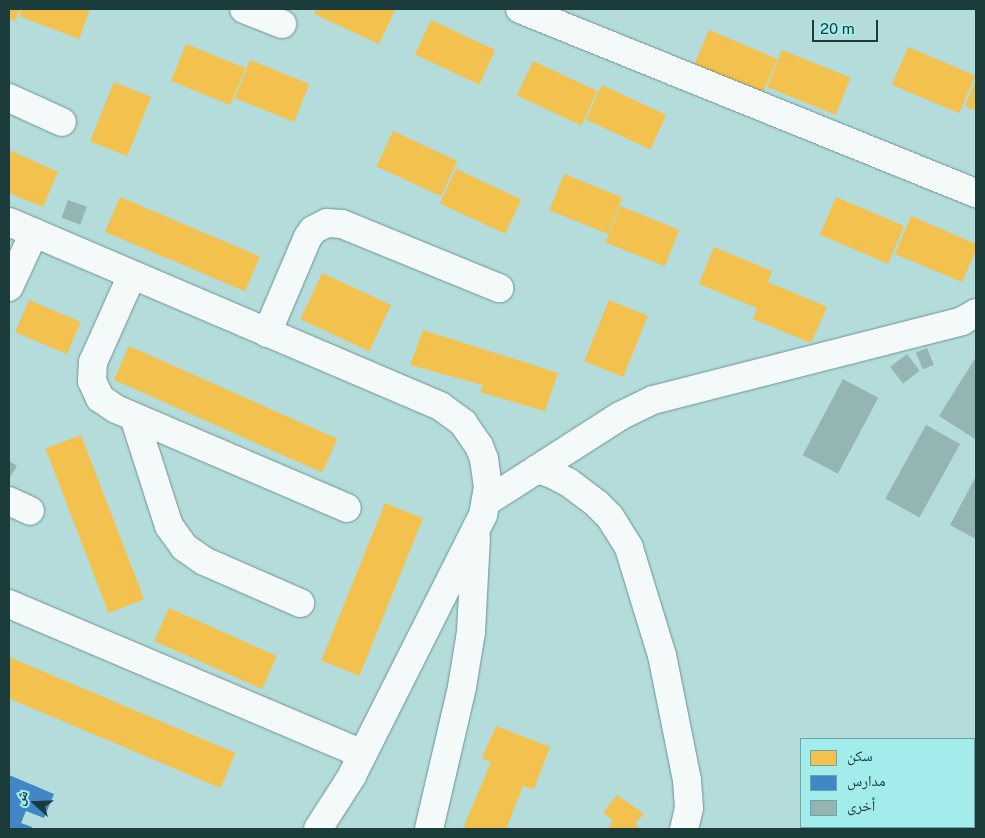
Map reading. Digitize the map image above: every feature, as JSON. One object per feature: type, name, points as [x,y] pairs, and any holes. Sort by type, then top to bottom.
[{"type":"street","points":[[244,9],[282,24]]},
{"type":"street","points":[[520,9],[976,193]]},
{"type":"street","points":[[9,98],[62,122]]},
{"type":"street","points":[[9,222],[452,414],[472,434],[482,453],[487,473],[486,502],[477,528],[346,787],[318,829]]},
{"type":"street","points":[[268,333],[308,237],[313,230],[327,224],[342,224],[499,288]]},
{"type":"street","points":[[9,287],[34,233]]},
{"type":"street","points":[[132,275],[96,352],[91,371],[92,381],[100,398],[107,404],[134,417],[347,508]]},
{"type":"street","points":[[486,502],[620,416],[653,400],[962,321],[976,313]]},
{"type":"street","points":[[134,417],[169,526],[184,547],[204,562],[300,603]]},
{"type":"street","points":[[537,469],[568,482],[597,504],[620,532],[632,557],[662,654],[687,780],[689,808],[684,829]]},
{"type":"street","points":[[428,829],[451,742],[467,660],[471,632],[477,528]]},
{"type":"street","points":[[9,604],[363,754]]},
{"type":"building: سكن","points":[[9,9],[20,9],[15,21],[9,19]]},
{"type":"building: سكن","points":[[22,9],[90,9],[79,39],[19,16]]},
{"type":"building: سكن","points":[[317,9],[395,10],[379,44],[314,14]]},
{"type":"building: سكن","points":[[431,20],[495,50],[479,84],[415,54]]},
{"type":"building: سكن","points":[[709,30],[777,59],[761,97],[693,68]]},
{"type":"building: سكن","points":[[186,44],[245,68],[230,105],[171,81]]},
{"type":"building: سكن","points":[[908,47],[975,76],[959,113],[892,85]]},
{"type":"building: سكن","points":[[782,50],[851,78],[836,115],[767,87]]},
{"type":"building: سكن","points":[[250,60],[309,84],[294,122],[235,98]]},
{"type":"building: سكن","points":[[533,61],[597,91],[581,125],[517,95]]},
{"type":"building: سكن","points":[[976,79],[976,111],[965,106]]},
{"type":"building: سكن","points":[[114,82],[151,97],[127,156],[90,141]]},
{"type":"building: سكن","points":[[602,85],[666,115],[650,149],[586,119]]},
{"type":"building: سكن","points":[[393,131],[457,161],[441,196],[377,166]]},
{"type":"building: سكن","points":[[9,150],[58,172],[43,207],[9,193]]},
{"type":"building: سكن","points":[[456,169],[521,199],[505,234],[440,203]]},
{"type":"building: سكن","points":[[564,174],[622,198],[608,234],[549,210]]},
{"type":"building: سكن","points":[[120,197],[260,256],[245,291],[105,232]]},
{"type":"building: سكن","points":[[836,197],[904,226],[888,264],[820,235]]},
{"type":"building: سكن","points":[[620,206],[679,230],[665,266],[605,242]]},
{"type":"building: سكن","points":[[911,216],[976,244],[976,250],[962,282],[895,254]]},
{"type":"building: سكن","points":[[714,247],[772,271],[768,282],[827,307],[811,343],[753,319],[757,308],[699,284]]},
{"type":"building: سكن","points":[[322,273],[391,305],[369,351],[300,319]]},
{"type":"building: سكن","points":[[29,300],[81,322],[67,354],[15,332]]},
{"type":"building: سكن","points":[[609,300],[648,316],[623,377],[584,361]]},
{"type":"building: سكن","points":[[423,330],[558,373],[545,411],[480,392],[483,385],[410,365]]},
{"type":"building: سكن","points":[[129,346],[337,439],[322,473],[114,380]]},
{"type":"building: سكن","points":[[81,435],[144,599],[109,613],[46,449]]},
{"type":"building: سكن","points":[[385,503],[423,518],[359,676],[321,661]]},
{"type":"building: سكن","points":[[169,608],[277,656],[262,689],[154,641]]},
{"type":"building: سكن","points":[[9,657],[235,753],[221,788],[9,698]]},
{"type":"building: سكن","points":[[496,726],[550,747],[534,789],[523,786],[506,829],[463,829],[491,762],[482,758]]},
{"type":"building: سكن","points":[[617,795],[644,814],[635,823],[640,829],[608,829],[613,820],[603,813]]},
{"type":"building: مدارس","points":[[9,775],[54,794],[44,818],[26,811],[21,823],[32,827],[31,829],[9,829]]},
{"type":"building: أخرى","points":[[68,200],[87,207],[80,225],[62,218]]},
{"type":"building: أخرى","points":[[927,348],[934,365],[923,369],[916,352]]},
{"type":"building: أخرى","points":[[907,354],[920,371],[903,383],[890,367]]},
{"type":"building: أخرى","points":[[976,357],[976,437],[975,439],[939,416]]},
{"type":"building: أخرى","points":[[843,379],[878,398],[838,474],[803,455]]},
{"type":"building: أخرى","points":[[926,425],[960,444],[919,517],[885,498]]},
{"type":"building: أخرى","points":[[9,461],[17,466],[9,479]]},
{"type":"building: أخرى","points":[[976,476],[976,539],[950,525]]}]
